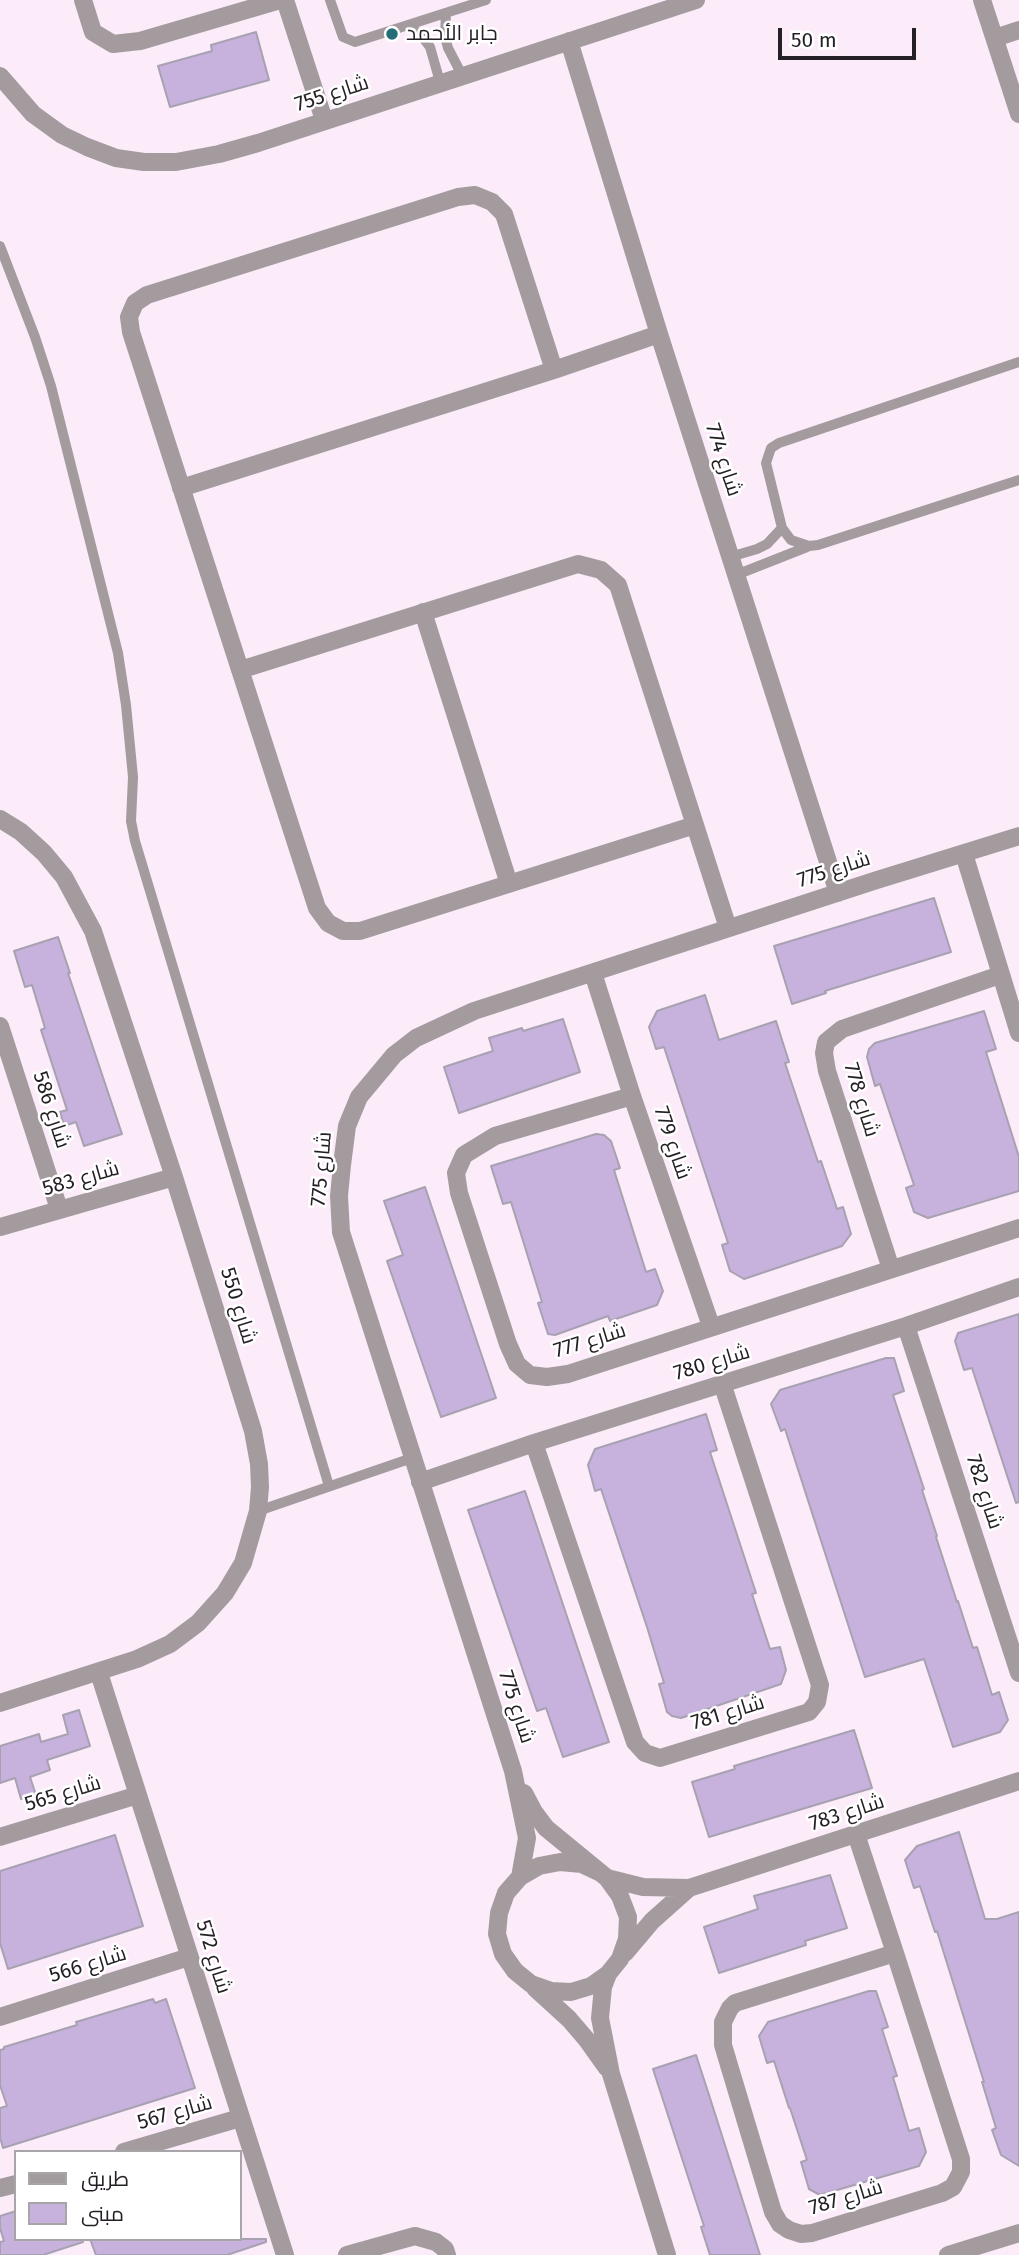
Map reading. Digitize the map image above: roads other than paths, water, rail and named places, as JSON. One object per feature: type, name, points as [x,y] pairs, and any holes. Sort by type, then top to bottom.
[{"type":"street","points":[[83,0],[93,32],[113,44],[140,41],[282,0],[324,120]]},
{"type":"street","points":[[982,0],[1019,114]]},
{"type":"street","name":"شارع 755","points":[[0,76],[33,114],[61,135],[87,148],[116,158],[144,162],[176,162],[219,154],[692,1]]},
{"type":"street","points":[[995,38],[1019,30]]},
{"type":"street","name":"شارع 774","points":[[569,41],[659,334],[838,892]]},
{"type":"street","points":[[554,370],[504,214],[492,202],[475,195],[458,197],[147,295],[135,303],[129,317],[129,325],[317,908],[328,923],[343,931],[360,931],[695,825]]},
{"type":"street","points":[[181,488],[659,334]]},
{"type":"street","points":[[240,670],[578,564],[594,566],[608,574],[618,585],[728,928]]},
{"type":"street","points":[[423,612],[509,884]]},
{"type":"street","name":"شارع 550","points":[[0,819],[44,853],[64,877],[80,905],[105,964],[253,1431],[259,1464],[258,1511],[243,1563],[225,1593],[198,1623],[170,1644],[137,1659],[0,1703]]},
{"type":"street","name":"شارع 775","points":[[520,1877],[527,1838],[513,1771],[341,1232],[339,1196],[347,1126],[359,1097],[394,1055],[416,1038],[474,1011],[1019,836]]},
{"type":"street","points":[[964,854],[1019,1032]]},
{"type":"street","name":"شارع 779","points":[[593,973],[711,1326]]},
{"type":"street","name":"شارع 778","points":[[891,1269],[827,1071],[824,1053],[826,1042],[842,1029],[1000,975]]},
{"type":"street","name":"شارع 586","points":[[0,1026],[59,1209]]},
{"type":"street","name":"شارع 777","points":[[632,1096],[495,1136],[464,1155],[457,1173],[459,1193],[508,1344],[517,1364],[530,1375],[547,1377],[568,1374],[1019,1228]]},
{"type":"street","name":"شارع 583","points":[[0,1227],[174,1177]]},
{"type":"street","name":"شارع 780","points":[[419,1482],[906,1326],[1019,1287]]},
{"type":"street","name":"شارع 782","points":[[906,1326],[1016,1653],[1019,1673]]},
{"type":"street","name":"شارع 781","points":[[534,1443],[635,1742],[645,1753],[660,1758],[809,1712],[817,1702],[820,1685],[722,1383]]},
{"type":"street","name":"شارع 572","points":[[99,1673],[285,2255]]},
{"type":"street","name":"شارع 775","points":[[513,1771],[534,1812],[546,1828],[604,1876]]},
{"type":"street","name":"شارع 783","points":[[604,1876],[643,1887],[689,1888],[1019,1782]]},
{"type":"street","name":"شارع 565","points":[[0,1837],[138,1795]]},
{"type":"street","name":"شارع 787","points":[[856,1834],[895,1953],[961,2159],[961,2172],[953,2187],[942,2193],[812,2233],[801,2234],[789,2230],[780,2224],[773,2212],[723,2045],[723,2022],[735,2003],[895,1953]]},
{"type":"street","points":[[531,1984],[551,1991],[571,1992],[591,1986],[608,1974],[620,1959],[627,1939],[628,1917],[621,1895],[604,1876],[582,1864],[560,1861],[539,1866],[520,1877],[506,1893],[502,1903],[498,1934],[503,1954],[515,1971],[561,2011],[587,2040],[611,2074]]},
{"type":"street","name":"شارع 783","points":[[620,1959],[652,1921],[689,1888]]},
{"type":"street","name":"شارع 566","points":[[0,2017],[189,1957]]},
{"type":"street","points":[[608,1974],[603,1987],[600,2018],[611,2074],[667,2255]]},
{"type":"street","name":"شارع 567","points":[[131,2150],[240,2118]]},
{"type":"street","points":[[948,2255],[986,2249],[1019,2233]]},
{"type":"street","points":[[346,2255],[415,2236],[436,2242],[445,2249],[447,2255]]},
{"type":"lane","points":[[330,0],[341,33],[350,42],[486,0]]},
{"type":"lane","points":[[446,13],[445,37],[462,75]]},
{"type":"lane","points":[[409,25],[430,47],[440,82]]},
{"type":"lane","points":[[0,246],[51,386],[118,653],[133,777],[131,821],[135,841],[330,1486]]},
{"type":"lane","points":[[809,546],[792,540],[782,528],[766,463],[768,453],[775,445],[1019,362]]},
{"type":"lane","points":[[736,575],[809,546],[1019,480]]},
{"type":"lane","points":[[730,557],[766,544],[782,528]]},
{"type":"lane","points":[[258,1511],[412,1458]]},
{"type":"place","name":"جابر الأحمد","points":[[392,34]]}]
